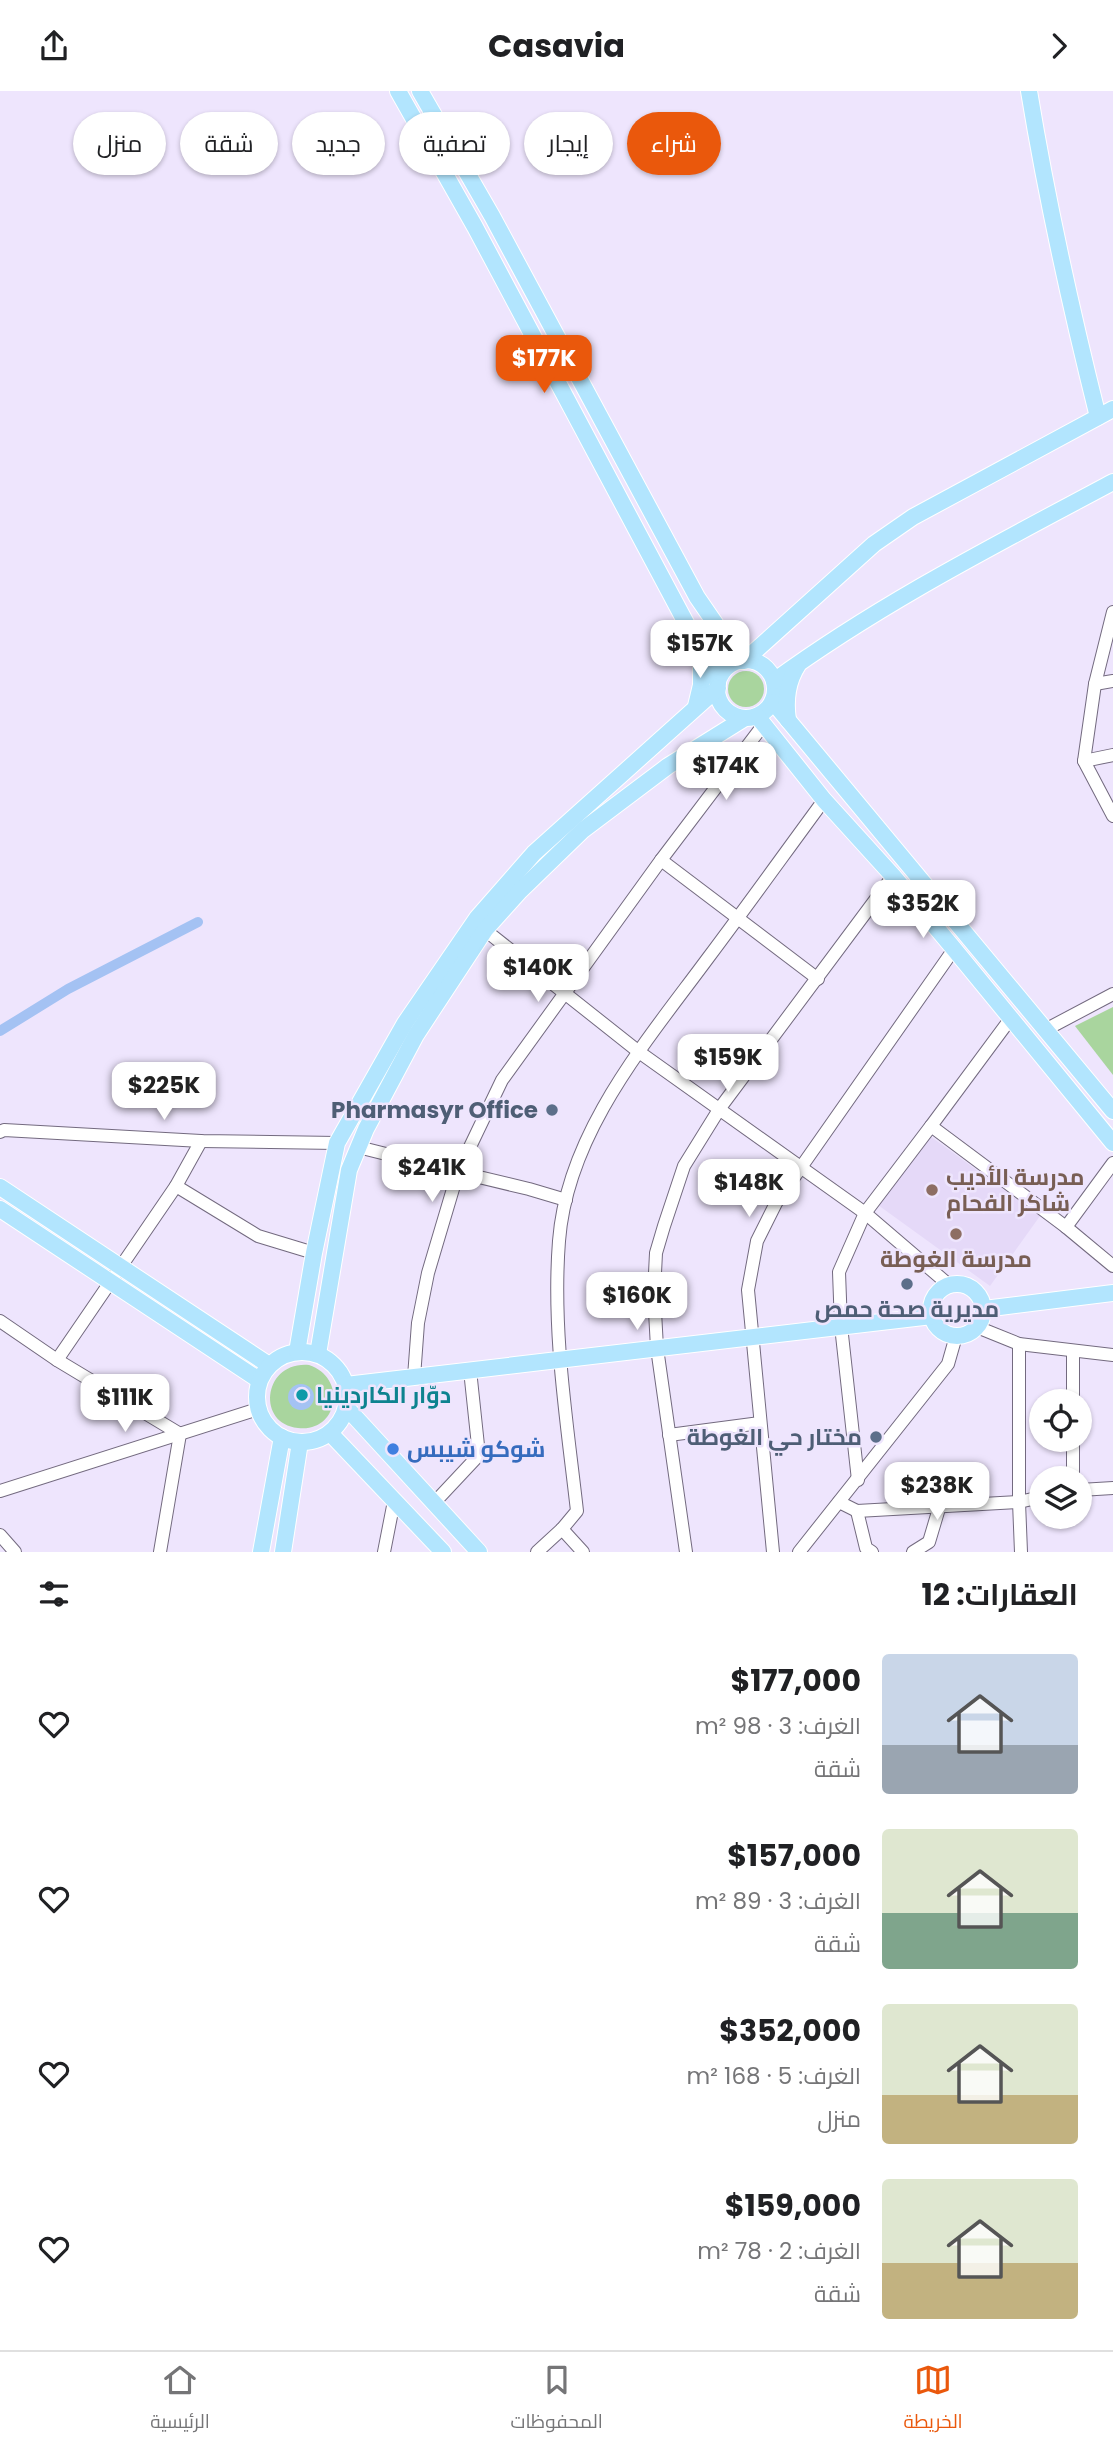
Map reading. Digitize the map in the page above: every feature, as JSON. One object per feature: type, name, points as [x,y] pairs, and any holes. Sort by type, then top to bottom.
[{"type":"main road","points":[[398,91],[475,227],[700,651],[718,686],[719,699],[725,709],[734,715],[755,719],[893,876],[1113,1143]]},
{"type":"main road","points":[[318,1354],[349,1170],[358,1147],[416,1035],[485,930],[520,891],[583,830],[668,766],[755,719],[766,710],[775,695],[774,681],[763,666],[743,661],[697,597],[492,216],[421,91]]},
{"type":"main road","points":[[297,1352],[337,1143],[405,1023],[477,918],[534,853],[718,686],[726,669],[743,661],[886,535],[913,517],[1106,413],[1077,333],[1042,171],[1030,91]]},
{"type":"main road","points":[[774,681],[910,591],[1113,482]]},
{"type":"main road","points":[[696,706],[702,674],[700,651]]},
{"type":"main road","points":[[788,720],[786,707],[790,682],[803,660]]},
{"type":"main road","points":[[772,702],[1113,1111]]},
{"type":"main road","points":[[0,1187],[269,1365]]},
{"type":"main road","points":[[0,1209],[260,1380]]},
{"type":"main road","points":[[949,1285],[972,1288],[982,1301],[984,1309],[977,1327],[964,1335],[956,1336],[941,1330],[932,1316],[933,1301],[942,1289],[949,1285]]},
{"type":"main road","points":[[984,1309],[1113,1293]]},
{"type":"main road","points":[[346,1385],[932,1316]]},
{"type":"main road","points":[[297,1352],[318,1354],[336,1366],[346,1385],[346,1407],[330,1433],[311,1441],[300,1442],[282,1437],[271,1430],[258,1409],[256,1394],[260,1380],[269,1365],[282,1356],[297,1352]]},
{"type":"main road","points":[[346,1407],[479,1552]]},
{"type":"main road","points":[[330,1433],[443,1552]]},
{"type":"main road","points":[[261,1552],[282,1437]]},
{"type":"main road","points":[[283,1552],[300,1442]]},
{"type":"street","points":[[1113,612],[1094,684],[1084,761],[1113,816]]},
{"type":"street","points":[[1094,684],[1113,681]]},
{"type":"street","points":[[414,1377],[418,1323],[428,1273],[458,1172],[502,1080],[661,860],[755,719]]},
{"type":"street","points":[[1084,761],[1113,755]]},
{"type":"street","points":[[537,1552],[577,1511],[558,1319],[559,1240],[566,1201],[579,1159],[598,1119],[639,1052],[824,800]]},
{"type":"street","points":[[661,860],[818,979]]},
{"type":"street","points":[[686,1552],[657,1348],[654,1293],[656,1252],[684,1166],[720,1108],[893,876]]},
{"type":"street","points":[[485,930],[639,1052],[865,1213],[949,1285]]},
{"type":"street","points":[[773,1552],[748,1290],[757,1241],[776,1203],[954,949]]},
{"type":"street","points":[[1045,1030],[1113,994]]},
{"type":"street","points":[[858,1480],[841,1326],[839,1272],[865,1213],[1011,1018]]},
{"type":"street","points":[[931,1126],[1066,1227],[1113,1266]]},
{"type":"street","points":[[0,1132],[4,1130],[201,1141],[337,1143]]},
{"type":"street","points":[[57,1360],[176,1186],[201,1141]]},
{"type":"street","points":[[358,1147],[529,1189],[566,1201]]},
{"type":"street","points":[[1066,1227],[1113,1163]]},
{"type":"street","points":[[176,1186],[258,1236],[314,1253]]},
{"type":"street","points":[[0,1321],[57,1360],[180,1434]]},
{"type":"street","points":[[977,1327],[1019,1344],[1113,1355]]},
{"type":"street","points":[[799,1552],[948,1364],[956,1336]]},
{"type":"street","points":[[1019,1344],[1021,1552]]},
{"type":"street","points":[[1073,1351],[1073,1389]]},
{"type":"street","points":[[434,1503],[479,1455],[470,1370]]},
{"type":"street","points":[[1,1492],[258,1409]]},
{"type":"street","points":[[669,1435],[760,1423]]},
{"type":"street","points":[[160,1552],[180,1434]]},
{"type":"street","points":[[1092,1489],[1113,1488]]},
{"type":"street","points":[[839,1502],[857,1511],[1029,1500]]},
{"type":"street","points":[[384,1552],[394,1501]]},
{"type":"street","points":[[913,1552],[929,1542],[940,1505]]},
{"type":"street","points":[[857,1511],[866,1548],[872,1552]]},
{"type":"street","points":[[562,1529],[583,1552]]},
{"type":"street","points":[[0,1535],[15,1552]]},
{"type":"shaded area","points":[[930,1136],[1040,1216],[990,1286],[878,1205]]},
{"type":"green space","points":[[746,671],[759,676],[764,689],[759,702],[746,707],[733,702],[728,689],[733,676]]},
{"type":"green space","points":[[1113,1007],[1113,1075],[1075,1026]]},
{"type":"green space","name":"دوّار الكاردينيا","points":[[309,1365],[329,1381],[333,1403],[322,1422],[312,1427],[298,1428],[285,1424],[276,1416],[270,1393],[274,1382],[282,1373],[294,1366]]},
{"type":"water","points":[[301,1384],[310,1388],[314,1397],[310,1406],[301,1410],[292,1406],[288,1397],[292,1388]]},
{"type":"waterway","points":[[0,1031],[68,989],[198,922]]},
{"type":"place","name":"Pharmasyr Office","points":[[552,1110]]},
{"type":"place","name":"مدرسة الأديب شاكر الفحام","points":[[932,1190]]},
{"type":"place","name":"مدرسة الغوطة","points":[[956,1234]]},
{"type":"place","name":"مديرية صحة حمص","points":[[907,1284]]},
{"type":"place","name":"دوّار الكاردينيا","points":[[302,1395]]},
{"type":"place","name":"مختار حي الغوطة","points":[[876,1437]]},
{"type":"place","name":"شوكو شيبس","points":[[393,1449]]}]
